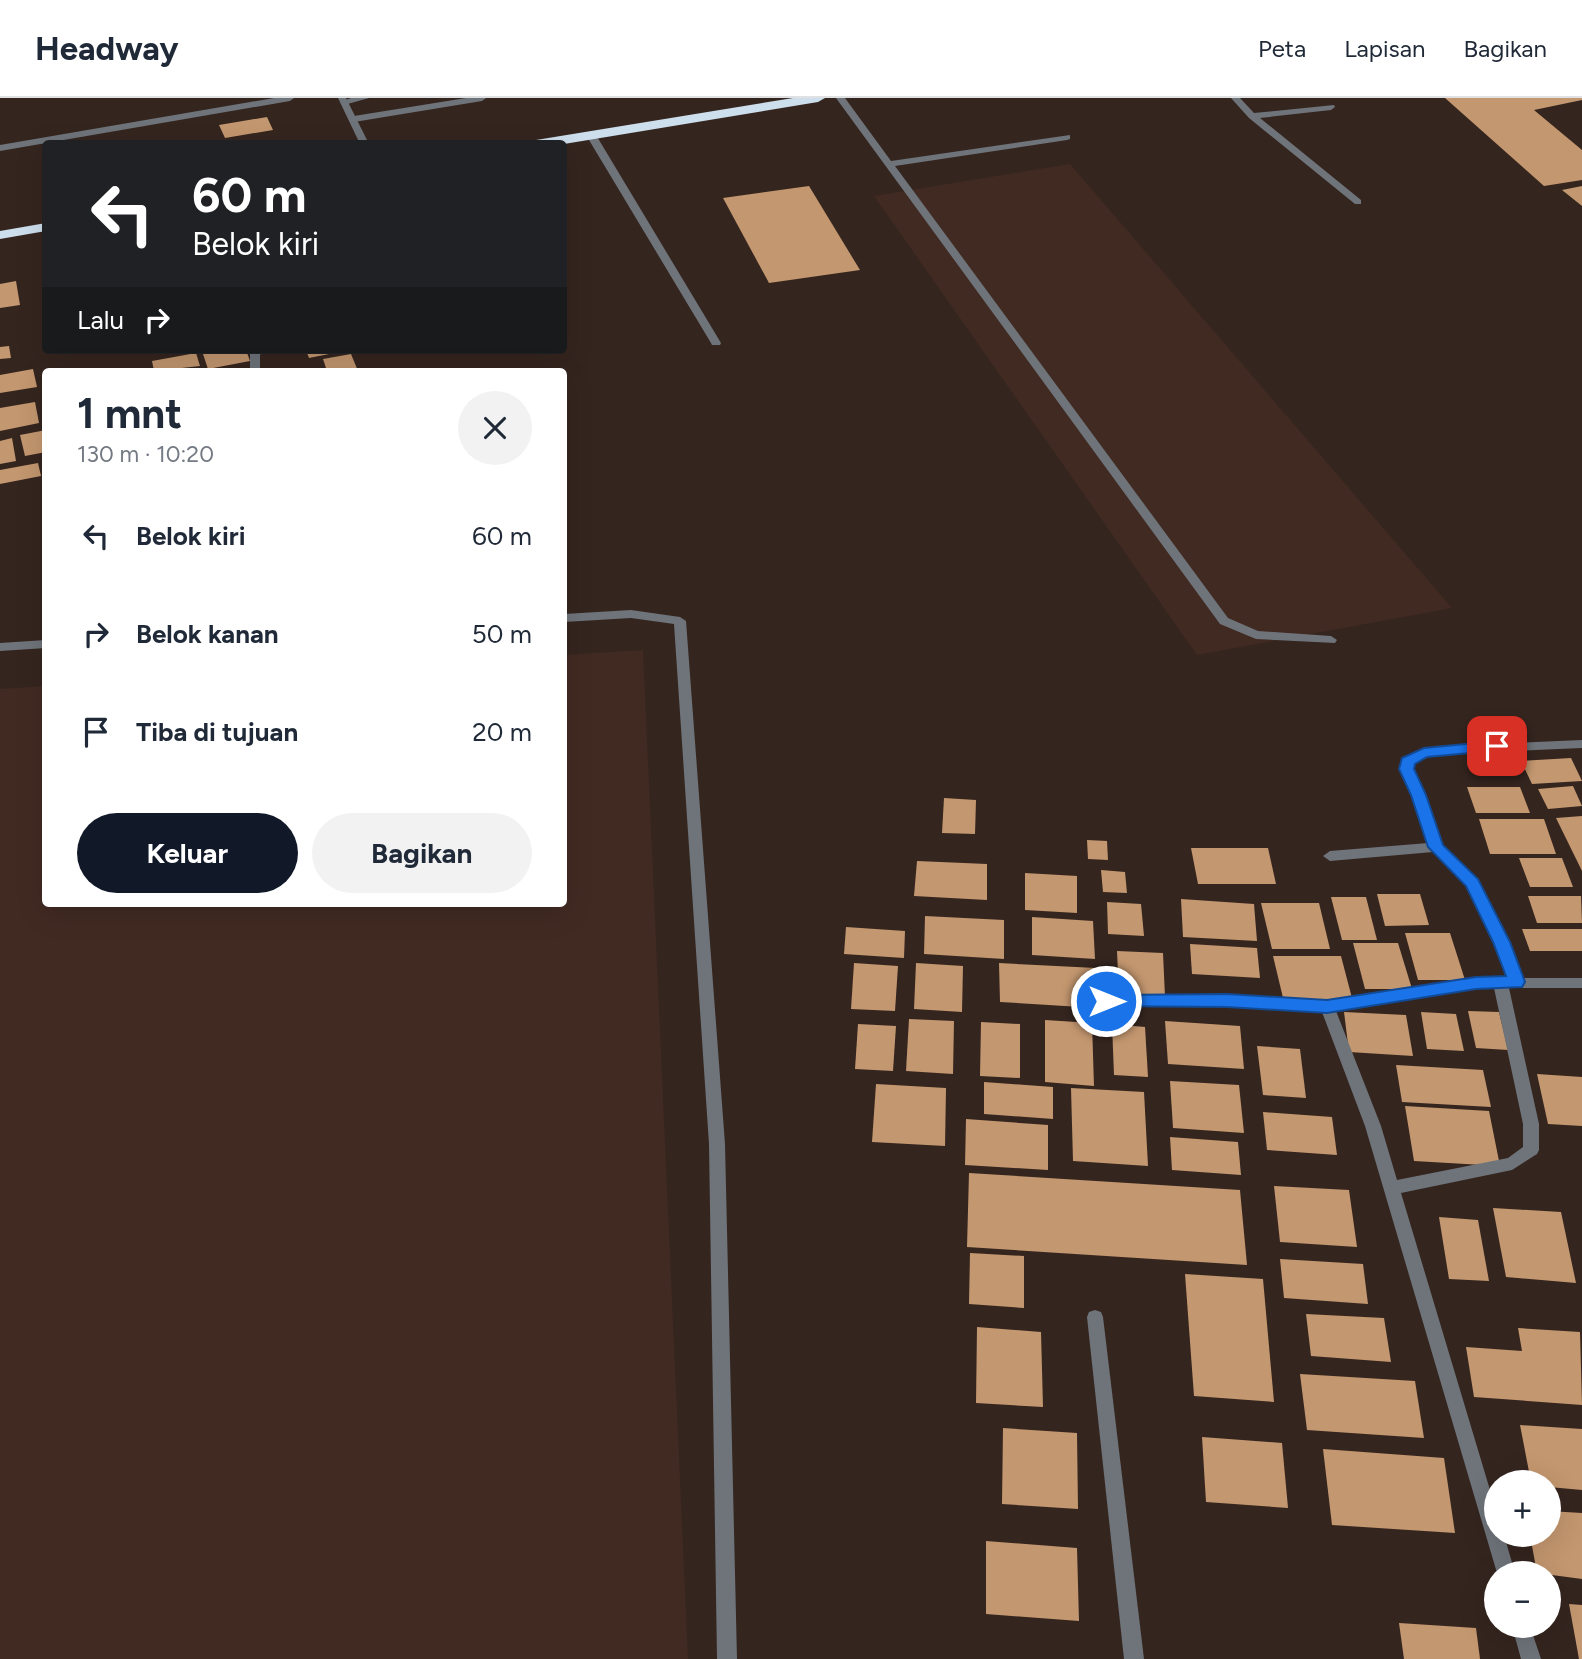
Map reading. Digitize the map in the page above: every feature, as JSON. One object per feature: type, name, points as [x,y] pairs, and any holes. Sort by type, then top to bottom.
[{"type":"highway","points":[[560,140],[788,100],[818,98]]},
{"type":"highway","points":[[0,235],[42,228]]},
{"type":"street","points":[[46,140],[289,98]]},
{"type":"street","points":[[363,140],[343,100],[365,98]]},
{"type":"street","points":[[354,119],[482,98]]},
{"type":"street","points":[[840,98],[1003,324],[1224,621],[1255,635],[1331,640]]},
{"type":"street","points":[[1235,98],[1252,116],[1359,202]]},
{"type":"street","points":[[1252,116],[1331,107]]},
{"type":"street","points":[[591,135],[716,343]]},
{"type":"street","points":[[888,164],[1067,137]]},
{"type":"street","points":[[0,148],[42,141]]},
{"type":"street","points":[[567,618],[631,614],[680,621],[718,1144],[727,1659]]},
{"type":"street","points":[[0,647],[42,644]]},
{"type":"street","points":[[1516,982],[1501,942],[1473,883],[1436,847],[1419,795],[1406,769],[1408,761],[1436,750],[1582,744]]},
{"type":"street","points":[[1330,856],[1436,847]]},
{"type":"street","points":[[1106,1001],[1227,1000],[1327,1007],[1434,989],[1516,982],[1582,983]]},
{"type":"street","points":[[1392,1188],[1512,1164],[1531,1150],[1531,1124],[1500,983]]},
{"type":"street","points":[[1327,1007],[1373,1126],[1502,1561]]},
{"type":"street","points":[[1095,1317],[1134,1659]]},
{"type":"street","points":[[1525,1638],[1531,1659]]},
{"type":"shaded area","points":[[1070,164],[1452,608],[1197,655],[874,196]]},
{"type":"shaded area","points":[[643,650],[688,1659],[0,1659],[0,689],[42,686],[42,907],[567,907],[567,655]]},
{"type":"building","points":[[1445,98],[1582,98],[1534,110],[1582,150],[1582,180],[1544,186]]},
{"type":"building","points":[[267,117],[273,130],[225,138],[219,125]]},
{"type":"building","points":[[809,186],[860,270],[769,283],[723,198]]},
{"type":"building","points":[[1582,186],[1582,206],[1562,190]]},
{"type":"building","points":[[16,281],[20,305],[0,308],[0,284]]},
{"type":"building","points":[[9,346],[11,358],[0,359],[0,347]]},
{"type":"building","points":[[196,354],[200,366],[153,368],[152,361]]},
{"type":"building","points":[[203,354],[247,354],[250,361],[213,368],[208,368]]},
{"type":"building","points":[[308,354],[329,354],[309,358]]},
{"type":"building","points":[[351,354],[357,368],[326,368],[323,359]]},
{"type":"building","points":[[33,369],[37,387],[0,393],[0,375]]},
{"type":"building","points":[[35,402],[39,423],[0,431],[0,408]]},
{"type":"building","points":[[42,431],[42,453],[25,456],[20,435]]},
{"type":"building","points":[[12,438],[16,461],[0,464],[0,441]]},
{"type":"building","points":[[38,463],[41,476],[0,484],[0,470]]},
{"type":"building","points":[[1571,758],[1582,781],[1532,784],[1521,761]]},
{"type":"building","points":[[1573,786],[1582,806],[1548,809],[1538,789]]},
{"type":"building","points":[[1467,787],[1520,787],[1530,813],[1476,813]]},
{"type":"building","points":[[944,798],[976,800],[975,834],[942,833]]},
{"type":"building","points":[[1582,816],[1582,871],[1556,818]]},
{"type":"building","points":[[1479,819],[1544,819],[1556,854],[1490,854]]},
{"type":"building","points":[[1087,840],[1107,841],[1108,860],[1088,859]]},
{"type":"building","points":[[1191,848],[1268,848],[1276,884],[1198,884]]},
{"type":"building","points":[[1519,858],[1562,858],[1573,887],[1530,887]]},
{"type":"building","points":[[917,861],[987,864],[987,900],[914,896]]},
{"type":"building","points":[[1101,870],[1125,872],[1127,893],[1103,892]]},
{"type":"building","points":[[1025,873],[1077,876],[1077,913],[1025,910]]},
{"type":"building","points":[[1377,894],[1420,894],[1429,925],[1385,926]]},
{"type":"building","points":[[1528,896],[1581,896],[1582,923],[1537,923]]},
{"type":"building","points":[[1331,897],[1366,897],[1377,940],[1342,940]]},
{"type":"building","points":[[1181,899],[1254,904],[1257,941],[1183,937]]},
{"type":"building","points":[[1107,902],[1141,904],[1144,936],[1108,934]]},
{"type":"building","points":[[1261,903],[1319,903],[1330,949],[1272,949]]},
{"type":"building","points":[[925,916],[1004,920],[1004,959],[924,954]]},
{"type":"building","points":[[1032,917],[1093,921],[1095,959],[1032,955]]},
{"type":"building","points":[[846,927],[905,931],[904,958],[844,954]]},
{"type":"building","points":[[1522,929],[1582,929],[1582,951],[1530,951]]},
{"type":"building","points":[[1405,933],[1450,933],[1465,980],[1418,980]]},
{"type":"building","points":[[1353,943],[1398,943],[1412,989],[1365,989]]},
{"type":"building","points":[[1190,944],[1257,948],[1260,978],[1192,974]]},
{"type":"building","points":[[1117,951],[1163,953],[1165,997],[1119,994]]},
{"type":"building","points":[[1273,956],[1341,956],[1353,1002],[1284,1002]]},
{"type":"building","points":[[854,963],[898,966],[895,1011],[851,1009]]},
{"type":"building","points":[[916,963],[963,966],[962,1012],[914,1009]]},
{"type":"building","points":[[999,963],[1096,968],[1097,1008],[1000,1002]]},
{"type":"building","points":[[1468,1011],[1499,1012],[1508,1050],[1476,1048]]},
{"type":"building","points":[[1344,1012],[1406,1015],[1413,1056],[1349,1052]]},
{"type":"building","points":[[1421,1012],[1456,1014],[1464,1051],[1427,1049]]},
{"type":"building","points":[[909,1019],[954,1021],[953,1074],[906,1071]]},
{"type":"building","points":[[1045,1020],[1092,1023],[1094,1086],[1045,1082]]},
{"type":"building","points":[[1165,1021],[1240,1026],[1244,1069],[1168,1064]]},
{"type":"building","points":[[981,1022],[1020,1024],[1020,1078],[980,1076]]},
{"type":"building","points":[[858,1024],[896,1026],[893,1071],[855,1069]]},
{"type":"building","points":[[1112,1024],[1145,1027],[1148,1077],[1114,1075]]},
{"type":"building","points":[[1257,1046],[1300,1049],[1306,1098],[1263,1095]]},
{"type":"building","points":[[1396,1065],[1483,1070],[1491,1107],[1402,1102]]},
{"type":"building","points":[[1537,1074],[1582,1077],[1582,1126],[1548,1124]]},
{"type":"building","points":[[1170,1081],[1239,1085],[1244,1133],[1173,1128]]},
{"type":"building","points":[[984,1082],[1053,1087],[1053,1119],[984,1114]]},
{"type":"building","points":[[876,1084],[946,1088],[945,1146],[872,1142]]},
{"type":"building","points":[[1071,1088],[1144,1092],[1148,1166],[1073,1161]]},
{"type":"building","points":[[1405,1106],[1489,1111],[1500,1166],[1414,1161]]},
{"type":"building","points":[[1263,1112],[1332,1117],[1337,1155],[1267,1150]]},
{"type":"building","points":[[966,1119],[1048,1125],[1048,1170],[965,1165]]},
{"type":"building","points":[[1170,1137],[1238,1142],[1241,1175],[1172,1170]]},
{"type":"building","points":[[969,1173],[1240,1190],[1247,1265],[967,1247]]},
{"type":"building","points":[[1274,1186],[1349,1190],[1357,1247],[1280,1242]]},
{"type":"building","points":[[1493,1208],[1561,1212],[1576,1283],[1506,1277]]},
{"type":"building","points":[[1439,1217],[1478,1220],[1489,1281],[1449,1279]]},
{"type":"building","points":[[970,1253],[1024,1256],[1024,1308],[969,1304]]},
{"type":"building","points":[[1280,1259],[1363,1264],[1368,1304],[1284,1298]]},
{"type":"building","points":[[1185,1274],[1263,1279],[1274,1402],[1194,1396]]},
{"type":"building","points":[[1306,1314],[1384,1318],[1391,1362],[1311,1356]]},
{"type":"building","points":[[977,1327],[1041,1332],[1043,1407],[976,1403]]},
{"type":"building","points":[[1518,1328],[1580,1332],[1582,1405],[1474,1397],[1466,1347],[1522,1351]]},
{"type":"building","points":[[1300,1374],[1415,1381],[1424,1438],[1307,1430]]},
{"type":"building","points":[[1520,1425],[1582,1429],[1582,1490],[1561,1488],[1561,1470],[1529,1470]]},
{"type":"building","points":[[1003,1428],[1077,1433],[1078,1509],[1002,1504]]},
{"type":"building","points":[[1202,1437],[1282,1443],[1288,1508],[1206,1502]]},
{"type":"building","points":[[1323,1449],[1444,1458],[1455,1533],[1332,1525]]},
{"type":"building","points":[[1561,1512],[1582,1513],[1582,1579],[1561,1576],[1561,1561],[1535,1561],[1532,1547],[1561,1547]]},
{"type":"building","points":[[986,1541],[1077,1548],[1079,1621],[986,1614]]},
{"type":"building","points":[[1569,1604],[1582,1605],[1582,1659],[1579,1659]]},
{"type":"building","points":[[1399,1623],[1476,1628],[1480,1659],[1404,1659]]},
{"type":"route","points":[[1106,1001],[1227,1000],[1327,1007],[1476,983],[1516,982],[1501,942],[1473,883],[1436,847],[1419,795],[1406,769],[1408,761],[1424,753],[1497,746]]}]
